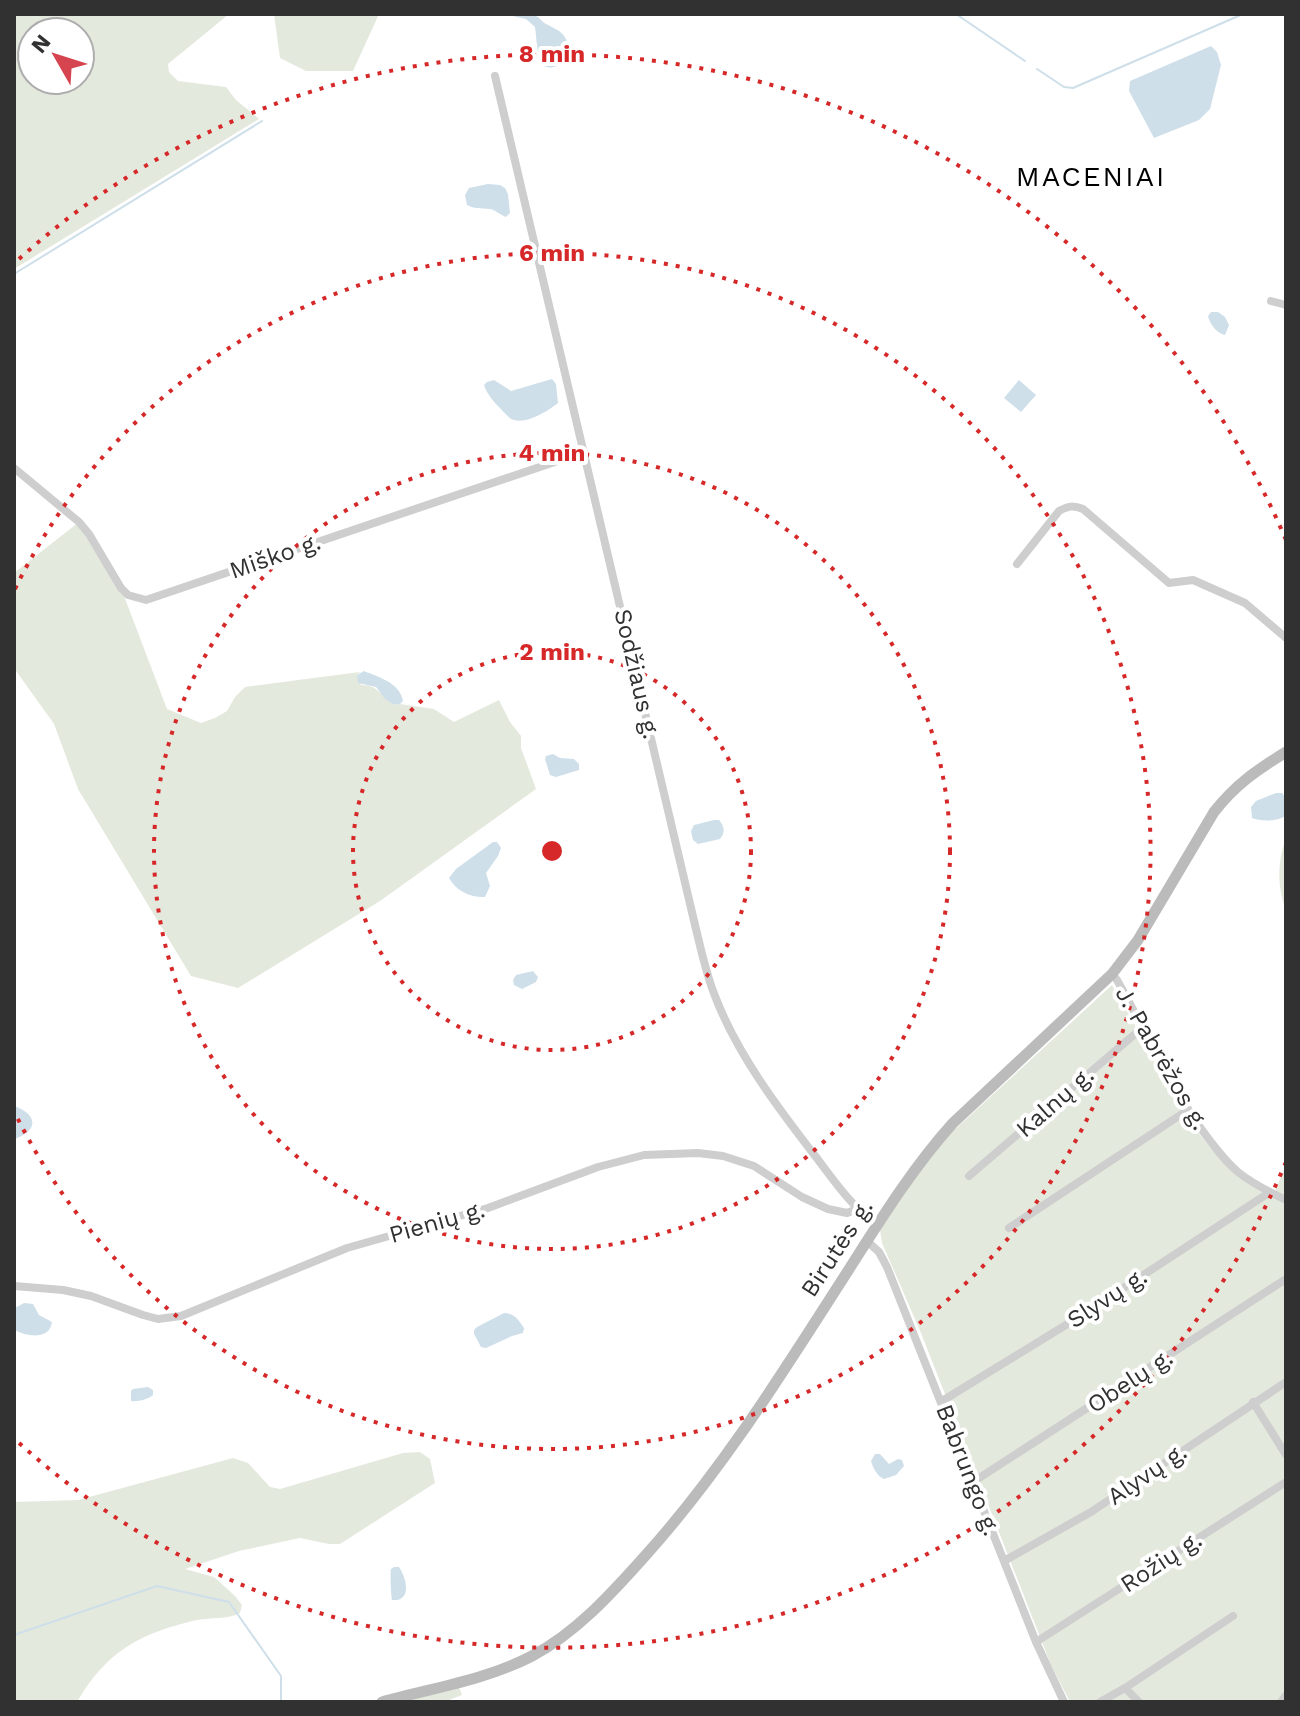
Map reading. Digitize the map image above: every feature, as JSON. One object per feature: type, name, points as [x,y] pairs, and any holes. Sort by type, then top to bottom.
[{"type":"main road","name":"Birutės g.","points":[[382,1702],[514,1664],[534,1654],[556,1641],[595,1608],[635,1568],[690,1504],[734,1444],[919,1163],[953,1123],[1112,974],[1138,940],[1225,797],[1246,778],[1286,752]]},
{"type":"street","name":"Sodžiaus g.","points":[[495,76],[695,925],[714,994],[726,1022],[791,1125],[857,1209],[877,1225]]},
{"type":"street","points":[[1271,301],[1286,305]]},
{"type":"street","name":"Miško g.","points":[[14,468],[79,522],[121,588],[128,595],[146,600],[584,452]]},
{"type":"street","points":[[1017,564],[1059,511],[1075,506],[1083,509],[1169,583],[1193,580],[1245,603],[1286,638]]},
{"type":"street","name":"J. Pabrėžos g.","points":[[1112,974],[1188,1110],[1225,1159],[1239,1172],[1286,1200]]},
{"type":"street","name":"Kalnų g.","points":[[969,1176],[1142,1028]]},
{"type":"street","points":[[1009,1228],[1188,1110]]},
{"type":"street","name":"Pienių g.","points":[[14,1286],[91,1296],[158,1319],[181,1316],[347,1248],[488,1208],[598,1167],[644,1155],[698,1153],[723,1156],[754,1166],[802,1197],[828,1209],[847,1213],[857,1209]]},
{"type":"street","name":"Slyvų g.","points":[[942,1401],[1087,1312],[1270,1192]]},
{"type":"street","name":"Babrungo g.","points":[[867,1241],[879,1252],[887,1267],[1036,1642],[1064,1702]]},
{"type":"street","name":"Obelų g.","points":[[973,1482],[1286,1279]]},
{"type":"street","name":"Alyvų g.","points":[[1004,1561],[1091,1512],[1286,1382]]},
{"type":"street","points":[[1253,1402],[1286,1455]]},
{"type":"street","name":"Rožių g.","points":[[1036,1642],[1286,1482]]},
{"type":"street","points":[[1100,1702],[1233,1616]]},
{"type":"street","points":[[1125,1688],[1139,1702]]},
{"type":"street","points":[[1281,1702],[1286,1695]]},
{"type":"shaded area","points":[[14,14],[229,14],[168,64],[169,72],[178,81],[226,87],[259,119],[14,269]]},
{"type":"shaded area","points":[[274,14],[379,14],[353,71],[306,71],[280,58]]},
{"type":"shaded area","points":[[79,522],[121,588],[167,709],[201,723],[227,711],[245,687],[360,672],[357,675],[361,685],[375,689],[394,705],[434,709],[454,722],[499,700],[521,736],[521,748],[536,789],[380,901],[238,988],[191,976],[78,789],[54,724],[14,668],[14,573]]},
{"type":"shaded area","points":[[1286,839],[1286,910],[1279,874]]},
{"type":"shaded area","points":[[1112,985],[1179,1104],[1219,1157],[1252,1186],[1272,1198],[1286,1165],[1286,1702],[1070,1702],[1051,1665],[921,1333],[882,1243],[880,1230],[918,1172],[951,1133]]},
{"type":"shaded area","points":[[420,1452],[430,1459],[435,1483],[340,1544],[300,1538],[239,1551],[185,1569],[214,1577],[242,1605],[240,1613],[177,1625],[142,1638],[113,1657],[88,1684],[77,1702],[14,1702],[14,1502],[78,1500],[233,1458],[248,1463],[270,1487],[280,1489],[403,1453]]},
{"type":"shaded area","points":[[459,1687],[462,1695],[444,1702],[400,1702]]},
{"type":"water","points":[[503,14],[533,14],[558,30],[567,41],[567,60],[549,68],[544,65],[538,53],[535,27],[526,19]]},
{"type":"water","points":[[1211,46],[1217,52],[1221,65],[1210,109],[1199,120],[1154,138],[1129,91],[1130,81]]},
{"type":"water","points":[[488,184],[505,188],[510,213],[506,217],[492,210],[467,205],[465,195],[469,188]]},
{"type":"water","points":[[1211,312],[1225,317],[1229,325],[1225,335],[1212,325],[1208,316]]},
{"type":"water","points":[[552,379],[556,384],[558,403],[537,416],[519,421],[506,415],[484,385],[494,380],[511,391]]},
{"type":"water","points":[[1019,380],[1036,395],[1021,412],[1004,398]]},
{"type":"water","points":[[364,671],[393,685],[403,701],[394,705],[376,687],[358,683],[357,675]]},
{"type":"water","points":[[553,754],[574,759],[579,764],[579,770],[556,777],[550,775],[545,759]]},
{"type":"water","points":[[1282,793],[1286,798],[1285,816],[1270,820],[1252,818],[1251,807],[1256,801]]},
{"type":"water","points":[[719,820],[723,828],[720,839],[698,844],[693,840],[691,831],[694,825]]},
{"type":"water","points":[[493,842],[501,848],[486,873],[490,886],[485,897],[460,890],[449,878],[456,869]]},
{"type":"water","points":[[533,971],[538,977],[536,982],[522,989],[514,985],[516,975]]},
{"type":"water","points":[[14,1106],[28,1113],[32,1122],[28,1132],[14,1139]]},
{"type":"water","points":[[24,1303],[33,1304],[39,1315],[52,1322],[47,1332],[31,1335],[15,1330],[15,1308]]},
{"type":"water","points":[[504,1313],[518,1320],[524,1328],[523,1333],[486,1348],[481,1347],[474,1330]]},
{"type":"water","points":[[148,1387],[153,1390],[153,1395],[131,1401],[133,1389]]},
{"type":"water","points":[[875,1454],[880,1454],[889,1464],[902,1460],[904,1466],[896,1475],[884,1479],[872,1464]]},
{"type":"water","points":[[399,1567],[406,1583],[405,1594],[398,1600],[392,1600],[391,1569]]},
{"type":"waterway","points":[[956,14],[1025,61]]},
{"type":"waterway","points":[[1037,69],[1064,87],[1073,88],[1243,14]]},
{"type":"waterway","points":[[14,274],[262,121]]},
{"type":"waterway","points":[[14,1635],[157,1586],[229,1602],[281,1676],[281,1702]]},
{"type":"district","name":"MACENIAI","points":[[1091,176]]}]
